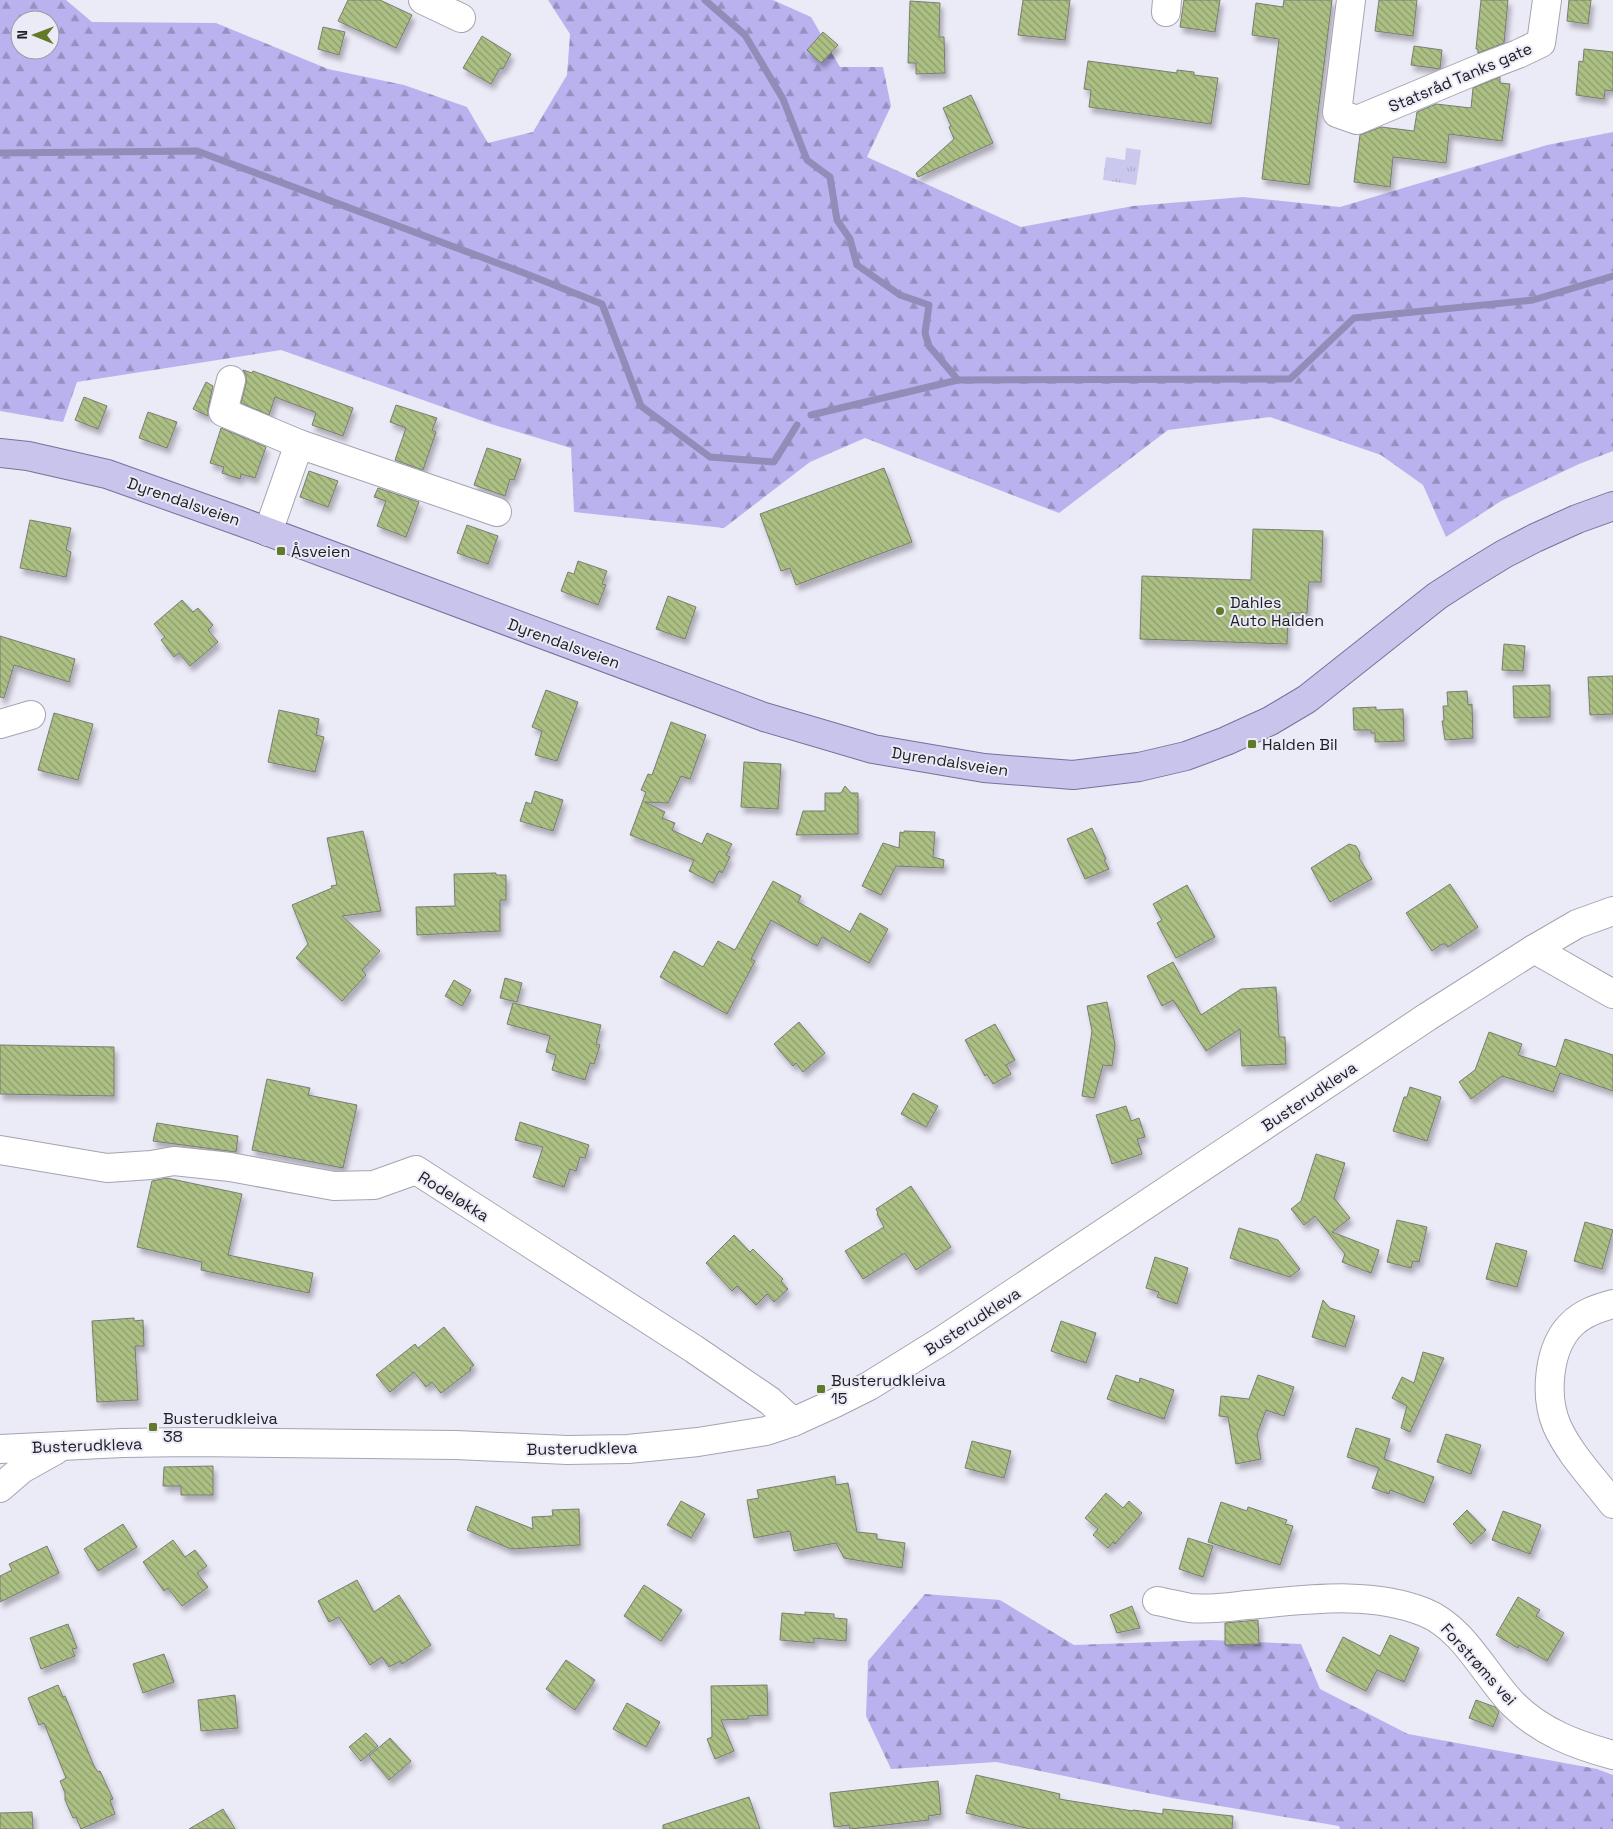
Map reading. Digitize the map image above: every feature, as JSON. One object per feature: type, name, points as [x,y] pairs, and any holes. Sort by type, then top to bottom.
[{"type":"main road","name":"Dyrendalsveien","points":[[0,453],[28,456],[107,474],[764,717],[874,749],[984,768],[1073,775],[1139,768],[1186,756],[1226,741],[1270,721],[1306,699],[1437,596],[1482,567],[1535,538],[1577,519],[1613,506]]},
{"type":"street","points":[[423,0],[461,18]]},
{"type":"street","name":"Statsråd Tanks gate","points":[[1351,0],[1337,113],[1357,120],[1541,43],[1547,0]]},
{"type":"street","points":[[231,380],[223,412],[298,444],[497,512]]},
{"type":"street","points":[[268,532],[298,444]]},
{"type":"street","points":[[0,724],[31,715]]},
{"type":"street","name":"Busterudkleva","points":[[0,1449],[122,1443],[192,1442],[456,1446],[567,1450],[619,1449],[732,1437],[766,1431],[793,1422],[869,1386],[977,1319],[1419,1022],[1577,924],[1613,910]]},
{"type":"street","points":[[1534,949],[1613,994]]},
{"type":"street","name":"Rodeløkka","points":[[0,1150],[107,1168],[151,1165],[174,1161],[184,1162],[230,1167],[334,1186],[374,1184],[416,1170],[694,1349],[770,1401],[793,1422]]},
{"type":"street","points":[[1613,1304],[1594,1309],[1572,1324],[1562,1338],[1553,1358],[1550,1373],[1550,1395],[1556,1424],[1573,1454],[1613,1504]]},
{"type":"street","points":[[0,1488],[22,1468],[61,1447]]},
{"type":"street","name":"Forstrøms vei","points":[[1157,1601],[1191,1608],[1336,1599],[1403,1604],[1427,1613],[1447,1626],[1513,1703],[1544,1729],[1564,1739],[1613,1756]]},
{"type":"green space","points":[[0,0],[66,0],[92,22],[216,23],[328,69],[404,85],[467,107],[488,143],[533,132],[567,75],[570,34],[548,0],[773,0],[811,17],[840,67],[883,67],[891,106],[867,157],[1021,227],[1133,206],[1243,197],[1340,207],[1547,145],[1613,132],[1613,451],[1579,464],[1501,501],[1446,537],[1423,485],[1381,455],[1270,417],[1168,430],[1059,513],[865,438],[810,462],[724,528],[574,512],[571,448],[491,424],[281,350],[77,382],[63,422],[0,411]]},
{"type":"green space","points":[[1126,148],[1141,150],[1136,185],[1103,180],[1106,157],[1125,160]]},
{"type":"green space","points":[[925,1594],[1000,1600],[1074,1645],[1210,1640],[1301,1644],[1320,1689],[1408,1734],[1597,1769],[1613,1775],[1613,1829],[1340,1829],[1339,1826],[1172,1798],[996,1762],[891,1769],[866,1716],[868,1661]]},
{"type":"building","points":[[348,0],[380,0],[412,15],[396,48],[338,21]]},
{"type":"building","points":[[1023,0],[1070,0],[1065,40],[1018,35]]},
{"type":"building","points":[[1184,0],[1220,0],[1215,32],[1180,27]]},
{"type":"building","points":[[1284,0],[1332,0],[1309,185],[1262,179],[1279,39],[1252,35],[1256,3],[1283,7]]},
{"type":"building","points":[[1379,0],[1417,0],[1413,36],[1375,31]]},
{"type":"building","points":[[1481,0],[1508,0],[1504,43],[1478,53],[1478,49],[1476,49]]},
{"type":"building","points":[[1569,0],[1591,0],[1588,24],[1567,21]]},
{"type":"building","points":[[910,1],[940,3],[939,37],[944,37],[945,73],[916,74],[916,63],[908,63]]},
{"type":"building","points":[[323,27],[345,32],[339,55],[318,49]]},
{"type":"building","points":[[823,32],[838,45],[821,63],[807,50]]},
{"type":"building","points":[[482,36],[511,54],[503,69],[500,68],[491,84],[463,68]]},
{"type":"building","points":[[1414,46],[1442,50],[1440,69],[1411,65]]},
{"type":"building","points":[[1584,49],[1613,52],[1613,91],[1605,90],[1604,99],[1576,95],[1579,61],[1583,62]]},
{"type":"building","points":[[1088,61],[1177,73],[1177,70],[1194,72],[1194,75],[1218,78],[1211,124],[1089,107],[1091,90],[1084,89]]},
{"type":"building","points":[[1500,77],[1500,83],[1510,84],[1502,141],[1449,134],[1446,163],[1393,157],[1390,187],[1354,182],[1360,135],[1381,127],[1414,131],[1417,112],[1436,104],[1471,108],[1473,88]]},
{"type":"building","points":[[971,95],[993,143],[918,177],[916,173],[954,139],[949,127],[951,126],[943,108]]},
{"type":"building","points":[[243,370],[252,373],[253,371],[353,408],[343,436],[312,425],[316,413],[275,397],[269,415],[241,403],[246,383],[246,376]]},
{"type":"building","points":[[206,382],[213,386],[208,416],[193,409]]},
{"type":"building","points":[[84,397],[107,406],[98,429],[75,420]]},
{"type":"building","points":[[396,405],[437,418],[432,430],[436,432],[423,470],[395,460],[406,428],[390,422]]},
{"type":"building","points":[[148,412],[177,422],[167,448],[139,438]]},
{"type":"building","points":[[221,428],[266,447],[255,478],[241,474],[240,479],[222,473],[224,467],[210,463]]},
{"type":"building","points":[[487,448],[521,459],[514,480],[510,479],[505,496],[474,485]]},
{"type":"building","points":[[884,468],[912,542],[796,585],[790,568],[781,571],[760,514]]},
{"type":"building","points":[[309,471],[338,481],[328,507],[300,497]]},
{"type":"building","points":[[378,488],[419,502],[406,537],[377,526],[386,501],[374,497]]},
{"type":"building","points":[[30,520],[71,528],[66,550],[71,552],[66,577],[20,568]]},
{"type":"building","points":[[467,525],[498,536],[488,564],[457,553]]},
{"type":"building","points":[[1253,529],[1323,531],[1321,582],[1309,582],[1307,613],[1288,613],[1287,644],[1140,639],[1142,576],[1251,580]]},
{"type":"building","points":[[578,561],[607,571],[602,584],[606,585],[598,605],[561,591],[568,572],[574,574]]},
{"type":"building","points":[[668,596],[696,607],[685,639],[656,629]]},
{"type":"building","points":[[182,600],[193,612],[198,608],[213,625],[208,630],[218,642],[190,666],[179,653],[174,657],[161,640],[165,637],[154,624]]},
{"type":"building","points":[[0,636],[75,659],[69,682],[14,665],[4,698],[0,697]]},
{"type":"building","points":[[1504,644],[1525,646],[1523,671],[1502,670]]},
{"type":"building","points":[[1613,676],[1613,714],[1590,715],[1588,677]]},
{"type":"building","points":[[1550,685],[1550,717],[1514,718],[1513,686]]},
{"type":"building","points":[[546,690],[578,702],[557,761],[535,755],[542,731],[532,727]]},
{"type":"building","points":[[1467,691],[1468,705],[1472,704],[1473,738],[1445,740],[1442,721],[1444,721],[1443,706],[1448,706],[1447,692]]},
{"type":"building","points":[[1376,707],[1376,710],[1403,709],[1404,741],[1375,742],[1375,733],[1371,733],[1371,730],[1354,730],[1353,708]]},
{"type":"building","points":[[279,710],[319,719],[316,735],[324,737],[315,772],[268,762]]},
{"type":"building","points":[[54,713],[93,724],[78,780],[38,770]]},
{"type":"building","points":[[671,722],[706,735],[690,779],[681,776],[668,803],[645,802],[665,812],[662,818],[675,823],[672,830],[702,844],[707,833],[732,844],[726,855],[730,857],[722,873],[719,871],[713,883],[689,871],[694,860],[630,835],[646,792],[641,790],[648,774],[652,775]]},
{"type":"building","points":[[744,762],[781,764],[778,809],[741,807]]},
{"type":"building","points":[[845,786],[851,793],[858,793],[858,834],[796,835],[803,811],[825,811],[825,793],[841,793]]},
{"type":"building","points":[[535,791],[563,800],[553,831],[520,821],[526,802],[531,804]]},
{"type":"building","points":[[1092,828],[1109,869],[1085,879],[1067,839]]},
{"type":"building","points":[[363,831],[381,911],[342,916],[380,951],[362,970],[366,975],[342,1001],[296,958],[308,944],[292,905],[332,888],[331,886],[337,885],[327,838]]},
{"type":"building","points":[[904,831],[935,832],[933,857],[944,860],[943,868],[896,866],[881,895],[862,886],[883,843],[899,848],[900,832],[904,833]]},
{"type":"building","points":[[1349,844],[1356,846],[1360,853],[1359,858],[1372,879],[1330,902],[1311,868]]},
{"type":"building","points":[[496,873],[496,875],[506,875],[506,900],[500,900],[500,931],[417,935],[416,907],[455,906],[454,874]]},
{"type":"building","points":[[773,881],[801,896],[798,902],[850,932],[860,913],[888,929],[869,963],[822,937],[817,946],[771,920],[751,959],[755,961],[727,1014],[660,977],[674,951],[703,967],[718,941],[735,950]]},
{"type":"building","points":[[1450,884],[1478,927],[1448,947],[1442,944],[1432,951],[1406,913]]},
{"type":"building","points":[[1187,885],[1215,937],[1176,958],[1157,923],[1162,920],[1153,904]]},
{"type":"building","points":[[1173,962],[1201,1015],[1241,989],[1276,987],[1279,1037],[1285,1037],[1286,1064],[1242,1066],[1240,1029],[1206,1051],[1173,1000],[1162,1006],[1147,976]]},
{"type":"building","points":[[505,978],[522,983],[517,1002],[500,998]]},
{"type":"building","points":[[454,980],[471,990],[462,1006],[445,996]]},
{"type":"building","points":[[1107,1002],[1115,1045],[1112,1066],[1103,1065],[1094,1098],[1082,1096],[1092,1031],[1087,1006]]},
{"type":"building","points":[[513,1003],[601,1025],[596,1044],[600,1045],[594,1064],[590,1063],[585,1080],[552,1070],[556,1055],[546,1052],[550,1036],[507,1024]]},
{"type":"building","points":[[799,1022],[825,1053],[803,1072],[796,1063],[793,1066],[774,1044]]},
{"type":"building","points":[[995,1024],[1015,1060],[1006,1065],[1011,1074],[993,1084],[987,1074],[985,1076],[965,1040]]},
{"type":"building","points":[[1489,1032],[1522,1044],[1518,1055],[1556,1067],[1565,1039],[1613,1055],[1613,1091],[1560,1073],[1553,1092],[1502,1076],[1471,1099],[1459,1082],[1475,1070]]},
{"type":"building","points":[[0,1045],[114,1047],[114,1096],[0,1094]]},
{"type":"building","points":[[267,1079],[310,1088],[308,1095],[357,1105],[343,1168],[252,1150]]},
{"type":"building","points":[[1410,1087],[1441,1097],[1427,1141],[1393,1131],[1404,1097],[1407,1097]]},
{"type":"building","points":[[913,1093],[938,1106],[926,1127],[901,1114]]},
{"type":"building","points":[[1126,1106],[1131,1121],[1139,1118],[1145,1137],[1137,1139],[1142,1154],[1112,1164],[1096,1115]]},
{"type":"building","points":[[520,1122],[589,1145],[585,1158],[580,1157],[576,1171],[570,1169],[564,1187],[533,1177],[543,1147],[515,1140]]},
{"type":"building","points":[[157,1123],[238,1136],[236,1152],[153,1141]]},
{"type":"building","points":[[1316,1154],[1345,1163],[1334,1198],[1350,1218],[1332,1232],[1379,1250],[1371,1273],[1342,1262],[1345,1254],[1315,1216],[1304,1225],[1291,1209],[1301,1201]]},
{"type":"building","points":[[167,1178],[242,1194],[228,1255],[313,1273],[309,1293],[201,1270],[202,1262],[137,1247],[152,1181]]},
{"type":"building","points":[[911,1186],[951,1247],[916,1270],[905,1253],[863,1279],[845,1251],[884,1227],[876,1209]]},
{"type":"building","points":[[1397,1220],[1427,1227],[1419,1262],[1413,1261],[1411,1268],[1387,1262]]},
{"type":"building","points":[[1585,1222],[1613,1230],[1602,1269],[1574,1261]]},
{"type":"building","points":[[1239,1228],[1278,1240],[1300,1269],[1290,1277],[1230,1258]]},
{"type":"building","points":[[734,1235],[750,1252],[753,1249],[783,1279],[781,1281],[788,1289],[774,1302],[767,1294],[756,1305],[737,1286],[732,1291],[706,1263]]},
{"type":"building","points":[[1496,1243],[1527,1251],[1517,1287],[1486,1279]]},
{"type":"building","points":[[1155,1257],[1188,1268],[1177,1304],[1157,1297],[1159,1292],[1146,1288]]},
{"type":"building","points":[[1323,1300],[1330,1308],[1355,1316],[1345,1347],[1312,1337]]},
{"type":"building","points":[[134,1318],[134,1321],[143,1320],[144,1346],[135,1346],[138,1400],[97,1402],[92,1321]]},
{"type":"building","points":[[1061,1321],[1096,1333],[1086,1363],[1051,1351]]},
{"type":"building","points":[[444,1327],[474,1365],[470,1368],[471,1370],[441,1393],[432,1382],[426,1387],[414,1372],[390,1392],[376,1375],[415,1344],[418,1348]]},
{"type":"building","points":[[1423,1352],[1444,1358],[1410,1432],[1401,1428],[1407,1406],[1392,1398],[1402,1377],[1414,1383]]},
{"type":"building","points":[[1116,1375],[1139,1383],[1140,1378],[1174,1390],[1164,1419],[1107,1399]]},
{"type":"building","points":[[1258,1375],[1294,1387],[1284,1416],[1266,1410],[1257,1434],[1261,1459],[1236,1464],[1228,1417],[1219,1416],[1221,1396],[1249,1399]]},
{"type":"building","points":[[1356,1428],[1390,1439],[1384,1459],[1434,1477],[1424,1503],[1390,1490],[1389,1494],[1372,1488],[1379,1468],[1347,1457]]},
{"type":"building","points":[[1446,1434],[1481,1445],[1471,1474],[1437,1462]]},
{"type":"building","points":[[972,1441],[1011,1451],[1004,1478],[965,1468]]},
{"type":"building","points":[[213,1466],[213,1495],[181,1495],[181,1486],[163,1486],[164,1467]]},
{"type":"building","points":[[835,1476],[836,1485],[848,1483],[857,1532],[877,1534],[877,1539],[905,1543],[902,1568],[844,1558],[836,1543],[794,1551],[790,1531],[754,1538],[747,1500],[759,1498],[757,1490]]},
{"type":"building","points":[[1106,1493],[1123,1508],[1129,1501],[1142,1513],[1115,1544],[1113,1542],[1108,1548],[1093,1535],[1098,1529],[1085,1518]]},
{"type":"building","points":[[681,1501],[705,1514],[691,1538],[667,1525]]},
{"type":"building","points":[[1221,1502],[1247,1511],[1248,1507],[1287,1520],[1285,1524],[1293,1526],[1280,1565],[1208,1542]]},
{"type":"building","points":[[476,1506],[533,1529],[532,1517],[553,1516],[552,1510],[579,1509],[580,1545],[511,1549],[467,1530]]},
{"type":"building","points":[[1467,1510],[1486,1530],[1471,1544],[1453,1524]]},
{"type":"building","points":[[1503,1511],[1541,1525],[1530,1554],[1492,1540]]},
{"type":"building","points":[[123,1524],[137,1547],[98,1571],[84,1549]]},
{"type":"building","points":[[1188,1538],[1213,1546],[1203,1577],[1179,1569]]},
{"type":"building","points":[[173,1540],[185,1557],[195,1550],[207,1566],[197,1573],[208,1587],[182,1606],[168,1588],[164,1591],[143,1562]]},
{"type":"building","points":[[47,1546],[59,1573],[0,1602],[0,1576],[12,1570],[9,1564]]},
{"type":"building","points":[[357,1580],[374,1612],[399,1595],[431,1645],[402,1664],[400,1661],[389,1667],[382,1657],[370,1665],[339,1617],[329,1622],[318,1601]]},
{"type":"building","points":[[644,1585],[682,1610],[661,1641],[624,1616]]},
{"type":"building","points":[[1518,1597],[1540,1610],[1536,1616],[1564,1633],[1547,1661],[1519,1645],[1518,1648],[1496,1635]]},
{"type":"building","points":[[1132,1606],[1140,1628],[1117,1633],[1110,1615]]},
{"type":"building","points":[[805,1612],[834,1614],[834,1618],[847,1619],[846,1641],[814,1638],[814,1643],[780,1640],[782,1613],[805,1615]]},
{"type":"building","points":[[1258,1620],[1259,1644],[1225,1645],[1225,1623]]},
{"type":"building","points":[[68,1624],[77,1648],[72,1649],[75,1656],[41,1669],[30,1638]]},
{"type":"building","points":[[1390,1635],[1419,1648],[1404,1682],[1377,1670],[1366,1691],[1326,1671],[1343,1637],[1380,1656]]},
{"type":"building","points":[[164,1654],[174,1682],[143,1693],[133,1664]]},
{"type":"building","points":[[566,1660],[595,1680],[575,1710],[546,1689]]},
{"type":"building","points":[[58,1685],[63,1697],[65,1696],[94,1766],[98,1772],[100,1771],[113,1799],[110,1800],[115,1814],[81,1829],[76,1817],[73,1818],[65,1800],[65,1793],[60,1781],[66,1778],[44,1723],[39,1725],[28,1698]]},
{"type":"building","points":[[767,1685],[768,1715],[748,1716],[748,1719],[721,1720],[734,1751],[715,1759],[707,1739],[712,1737],[711,1686]]},
{"type":"building","points":[[235,1695],[238,1728],[201,1731],[198,1700]]},
{"type":"building","points":[[1476,1700],[1495,1707],[1499,1712],[1493,1727],[1469,1718]]},
{"type":"building","points":[[627,1703],[660,1722],[646,1747],[613,1729]]},
{"type":"building","points":[[366,1733],[378,1746],[361,1761],[349,1747]]},
{"type":"building","points":[[390,1738],[411,1761],[389,1780],[369,1756]]},
{"type":"building","points":[[976,1775],[1060,1794],[1059,1799],[1133,1811],[1163,1814],[1163,1809],[1233,1816],[1232,1829],[1030,1829],[966,1813]]},
{"type":"building","points":[[938,1781],[941,1814],[928,1816],[929,1820],[850,1829],[849,1825],[834,1827],[830,1793]]},
{"type":"building","points":[[749,1797],[760,1829],[663,1829],[663,1825]]},
{"type":"building","points":[[223,1809],[235,1829],[189,1829]]},
{"type":"building","points":[[32,1812],[33,1829],[0,1829],[0,1813]]},
{"type":"waterway","points":[[705,0],[745,35],[783,99],[807,160],[830,177],[837,220],[850,239],[857,265],[900,295],[929,305],[925,333],[929,346],[958,380]]},
{"type":"waterway","points":[[0,153],[197,151],[602,304],[641,406],[710,457],[774,462],[797,425]]},
{"type":"waterway","points":[[811,415],[958,380],[1290,379],[1354,318],[1533,300],[1613,276]]},
{"type":"place","name":"Åsveien","points":[[281,551]]},
{"type":"place","name":"Dahles Auto Halden","points":[[1220,611]]},
{"type":"place","name":"Halden Bil","points":[[1252,744]]},
{"type":"place","name":"Busterudkleiva 15","points":[[821,1389]]},
{"type":"place","name":"Busterudkleiva 38","points":[[153,1427]]}]
